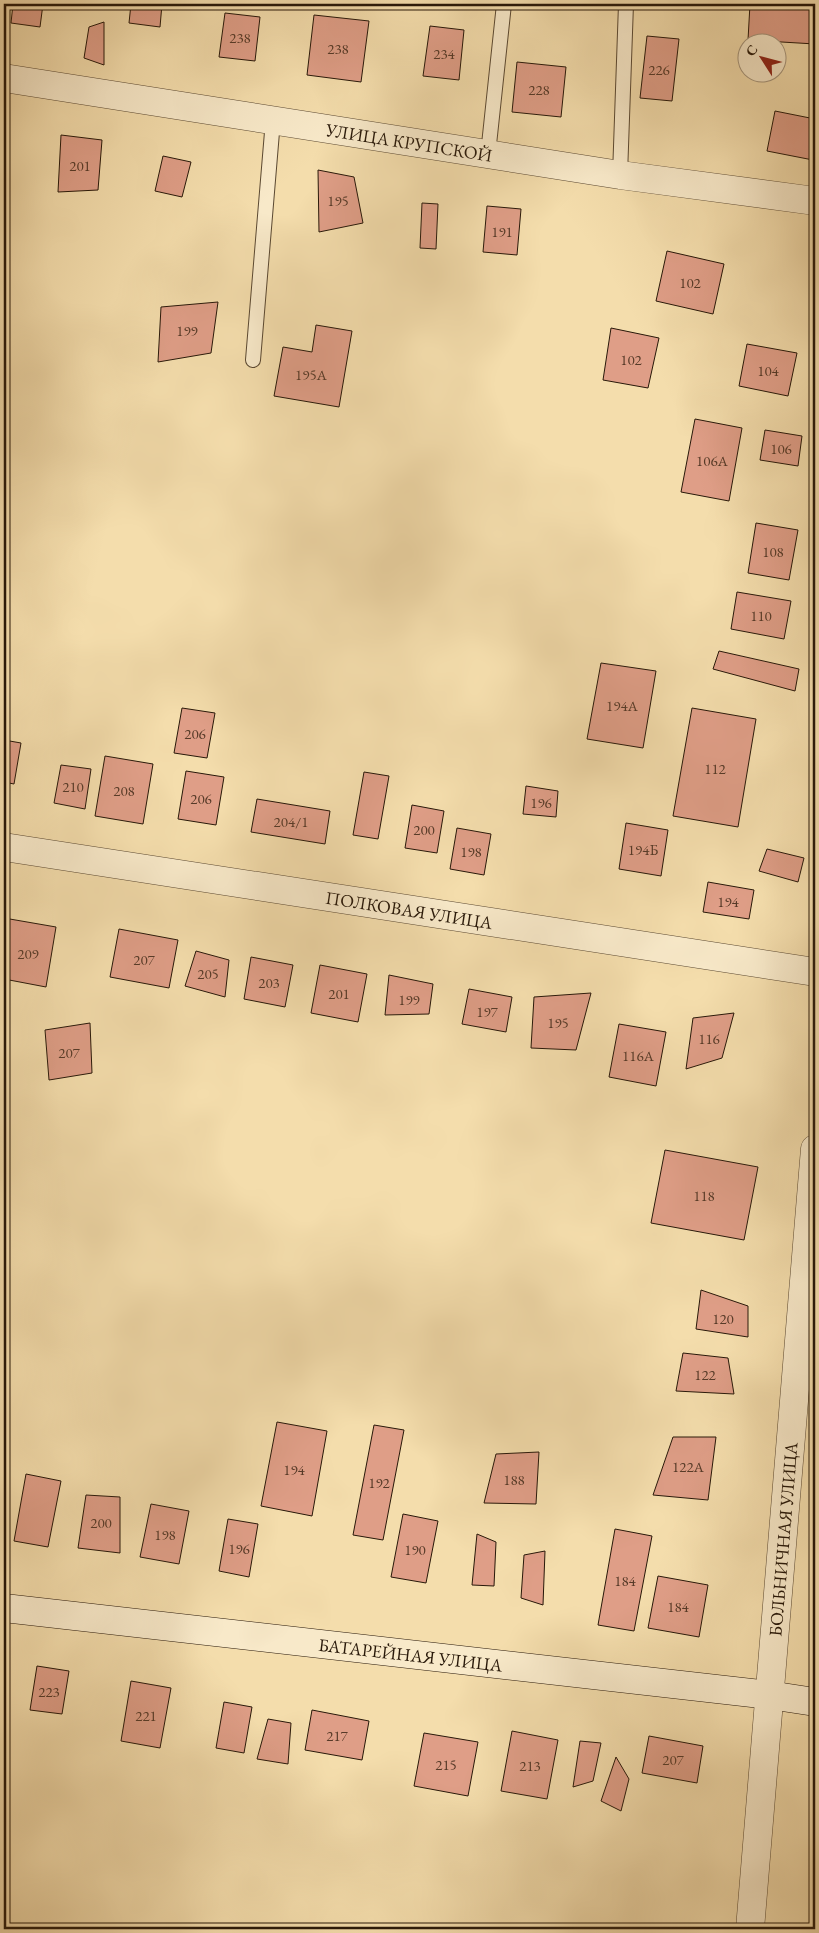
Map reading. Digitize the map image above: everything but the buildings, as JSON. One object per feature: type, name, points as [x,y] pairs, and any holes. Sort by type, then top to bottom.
[{"type":"street","name":"УЛИЦА КРУПСКОЙ","points":[[4,78],[488,154],[815,201]]},
{"type":"street","name":"ПОЛКОВАЯ УЛИЦА","points":[[4,847],[815,972]]},
{"type":"street","name":"БОЛЬНИЧНАЯ УЛИЦА","points":[[750,1929],[815,1149]]},
{"type":"street","name":"БАТАРЕЙНАЯ УЛИЦА","points":[[4,1608],[769,1695],[815,1702]]},
{"type":"lane","points":[[488,154],[504,4]]},
{"type":"lane","points":[[620,174],[626,4]]},
{"type":"lane","points":[[253,360],[273,120]]}]
